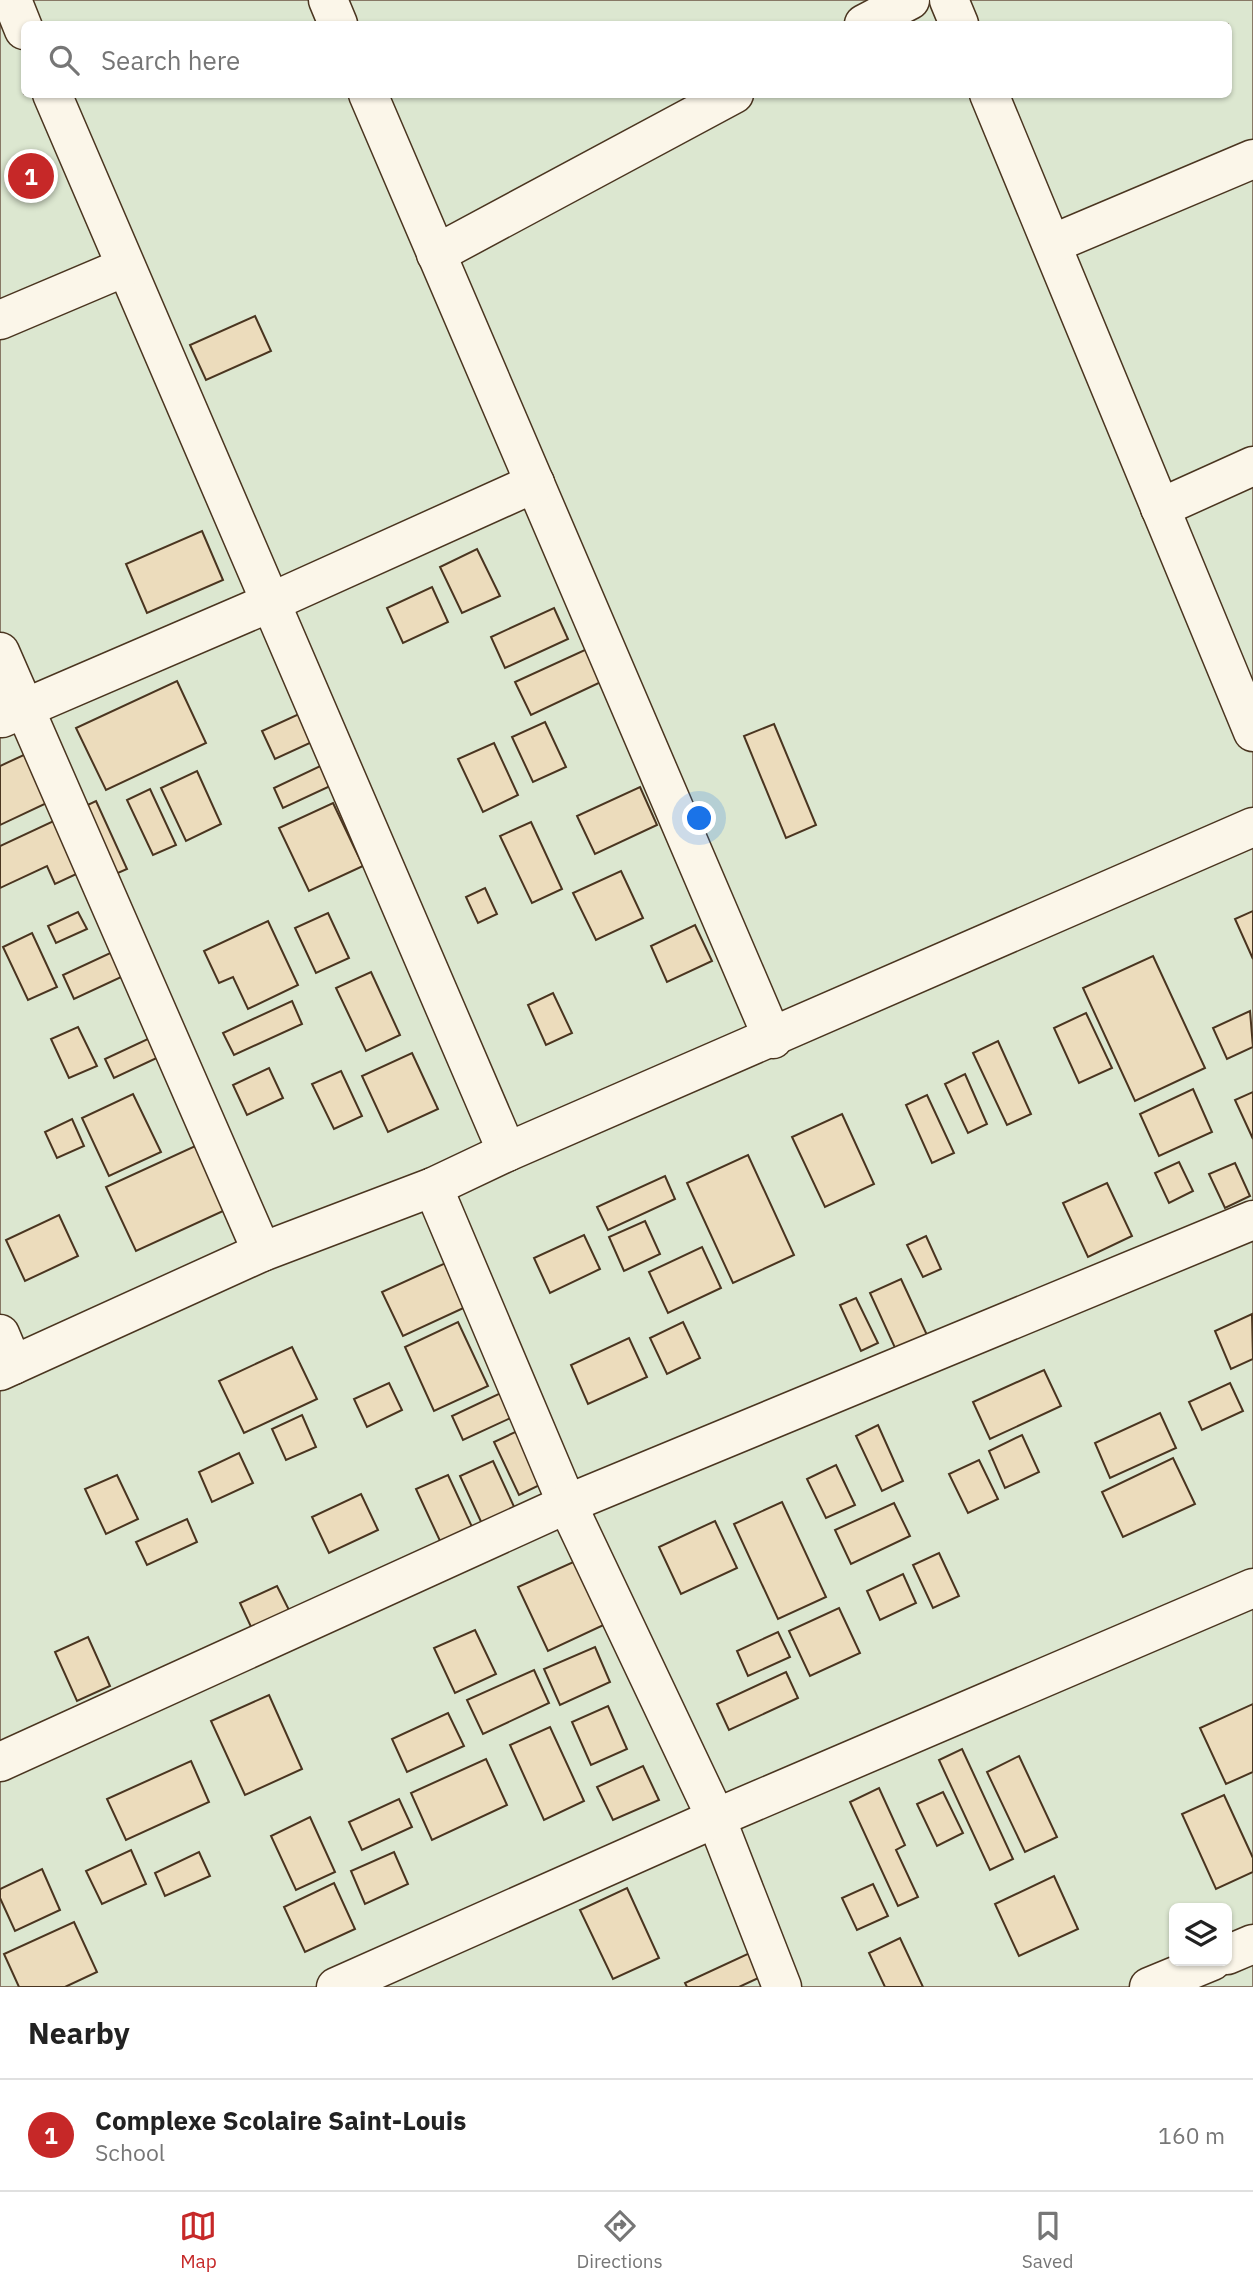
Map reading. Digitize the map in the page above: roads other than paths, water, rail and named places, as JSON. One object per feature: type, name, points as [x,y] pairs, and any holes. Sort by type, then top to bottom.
[{"type":"street","points":[[12,0],[21,22]]},
{"type":"street","points":[[328,0],[337,21]]},
{"type":"street","points":[[870,21],[909,0]]},
{"type":"street","points":[[948,0],[958,21]]},
{"type":"street","points":[[54,98],[507,1152]]},
{"type":"street","points":[[370,98],[773,1039]]},
{"type":"street","points":[[436,254],[727,98]]},
{"type":"street","points":[[991,98],[1253,732]]},
{"type":"street","points":[[1052,244],[1253,159]]},
{"type":"street","points":[[0,320],[125,267]]},
{"type":"street","points":[[1160,508],[1253,466]]},
{"type":"street","points":[[12,713],[269,603],[535,483]]},
{"type":"street","points":[[0,652],[12,713],[262,1252]]},
{"type":"street","points":[[4,1357],[262,1252],[433,1187],[507,1152],[773,1039],[1253,827]]},
{"type":"street","points":[[433,1187],[567,1504],[716,1818],[782,1987]]},
{"type":"street","points":[[0,1762],[567,1504],[1253,1220]]},
{"type":"street","points":[[336,1987],[716,1818],[1253,1588]]},
{"type":"street","points":[[1232,1953],[1253,1944]]},
{"type":"street","points":[[1149,1987],[1200,1966]]},
{"type":"place","name":"Complexe Scolaire Saint-Louis","points":[[31,176]]}]
